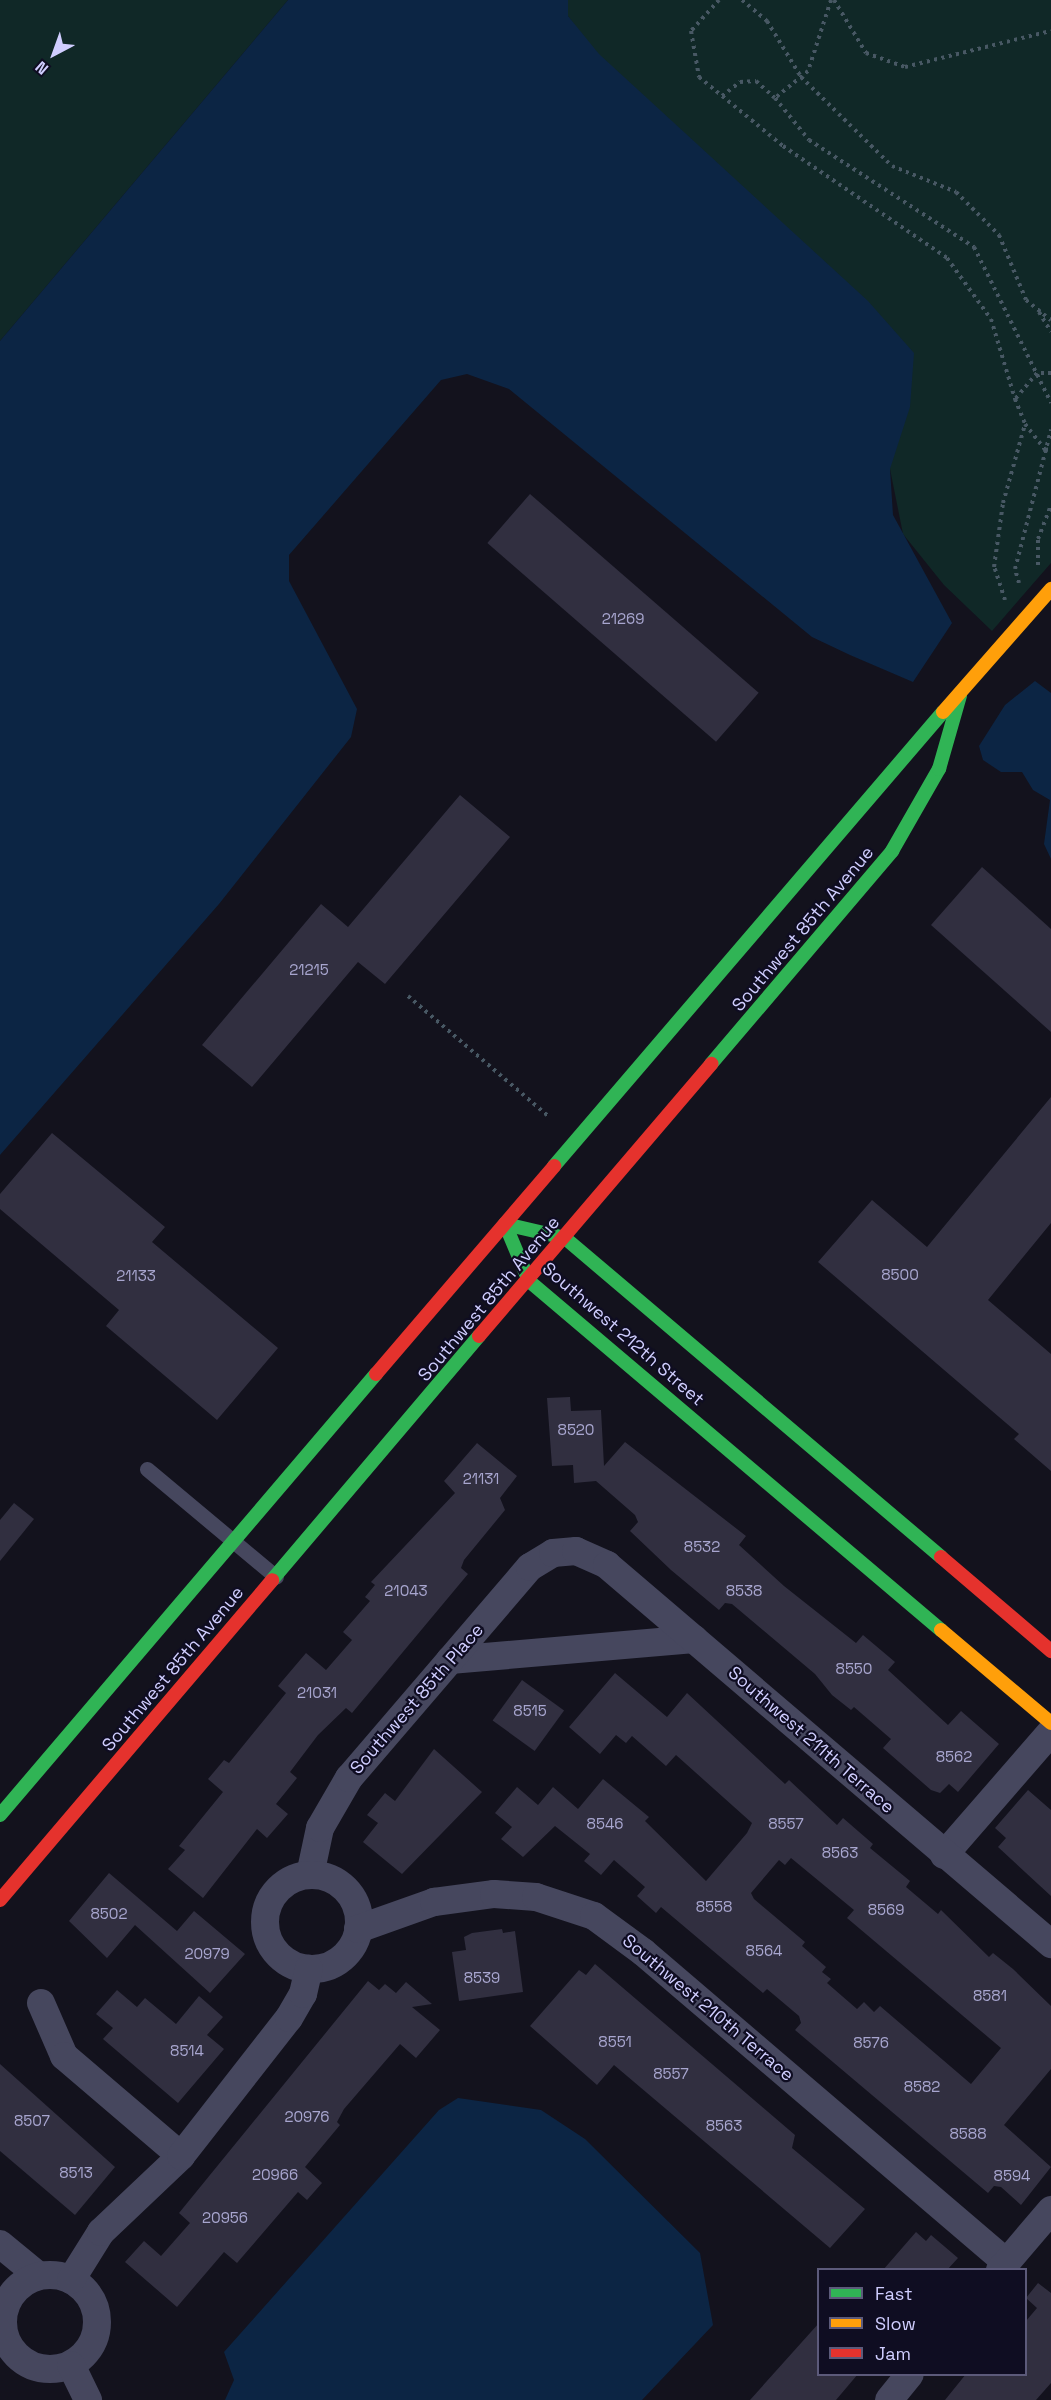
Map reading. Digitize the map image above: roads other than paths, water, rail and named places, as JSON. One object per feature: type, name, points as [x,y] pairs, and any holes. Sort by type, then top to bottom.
[{"type":"street","name":"Southwest 85th Avenue","points":[[0,1815],[927,728],[960,696],[1033,607],[1051,589]]},
{"type":"street","name":"Southwest 85th Avenue","points":[[0,1900],[529,1281],[892,851],[943,760],[960,696]]},
{"type":"street","name":"Southwest 212th Street","points":[[505,1224],[565,1238],[1051,1651]]},
{"type":"street","name":"Southwest 212th Street","points":[[505,1224],[529,1281],[1051,1723]]},
{"type":"street","name":"Southwest 211th Terrace","points":[[563,1550],[596,1557],[1051,1944]]},
{"type":"street","name":"Southwest 85th Place","points":[[310,1875],[320,1828],[336,1796],[530,1567],[563,1550]]},
{"type":"street","points":[[450,1660],[694,1639]]},
{"type":"street","points":[[944,1855],[1051,1732]]},
{"type":"street","points":[[310,1875],[324,1876],[347,1891],[358,1916],[358,1929],[341,1958],[309,1969],[275,1951],[265,1927],[276,1891],[298,1877],[310,1875]]},
{"type":"street","name":"Southwest 210th Terrace","points":[[358,1929],[434,1902],[494,1894],[555,1901],[594,1916],[637,1947],[1003,2266]]},
{"type":"street","points":[[71,2280],[101,2232],[181,2156],[296,2008],[309,1969]]},
{"type":"street","points":[[41,2003],[64,2056],[181,2156]]},
{"type":"street","points":[[1003,2266],[1051,2210]]},
{"type":"street","points":[[0,2244],[39,2276],[71,2280],[87,2293],[97,2322],[87,2351],[71,2364],[44,2369],[31,2365],[10,2347],[1,2319],[14,2292],[39,2276]]},
{"type":"street","points":[[71,2364],[88,2400]]},
{"type":"street","points":[[889,2400],[908,2376]]},
{"type":"lane","points":[[147,1469],[276,1577]]},
{"type":"water","points":[[288,0],[568,0],[568,16],[599,54],[868,301],[914,353],[910,407],[890,469],[893,515],[952,623],[913,682],[812,637],[509,389],[467,374],[441,380],[289,555],[289,581],[357,709],[351,737],[219,904],[0,1155],[0,341]]},
{"type":"water","points":[[1035,681],[1051,693],[1051,859],[1044,844],[1050,800],[1033,790],[1022,772],[1001,772],[983,760],[979,746],[1005,705]]},
{"type":"water","points":[[458,2098],[541,2110],[585,2139],[700,2253],[713,2325],[642,2400],[225,2400],[234,2380],[224,2352],[439,2110]]}]
